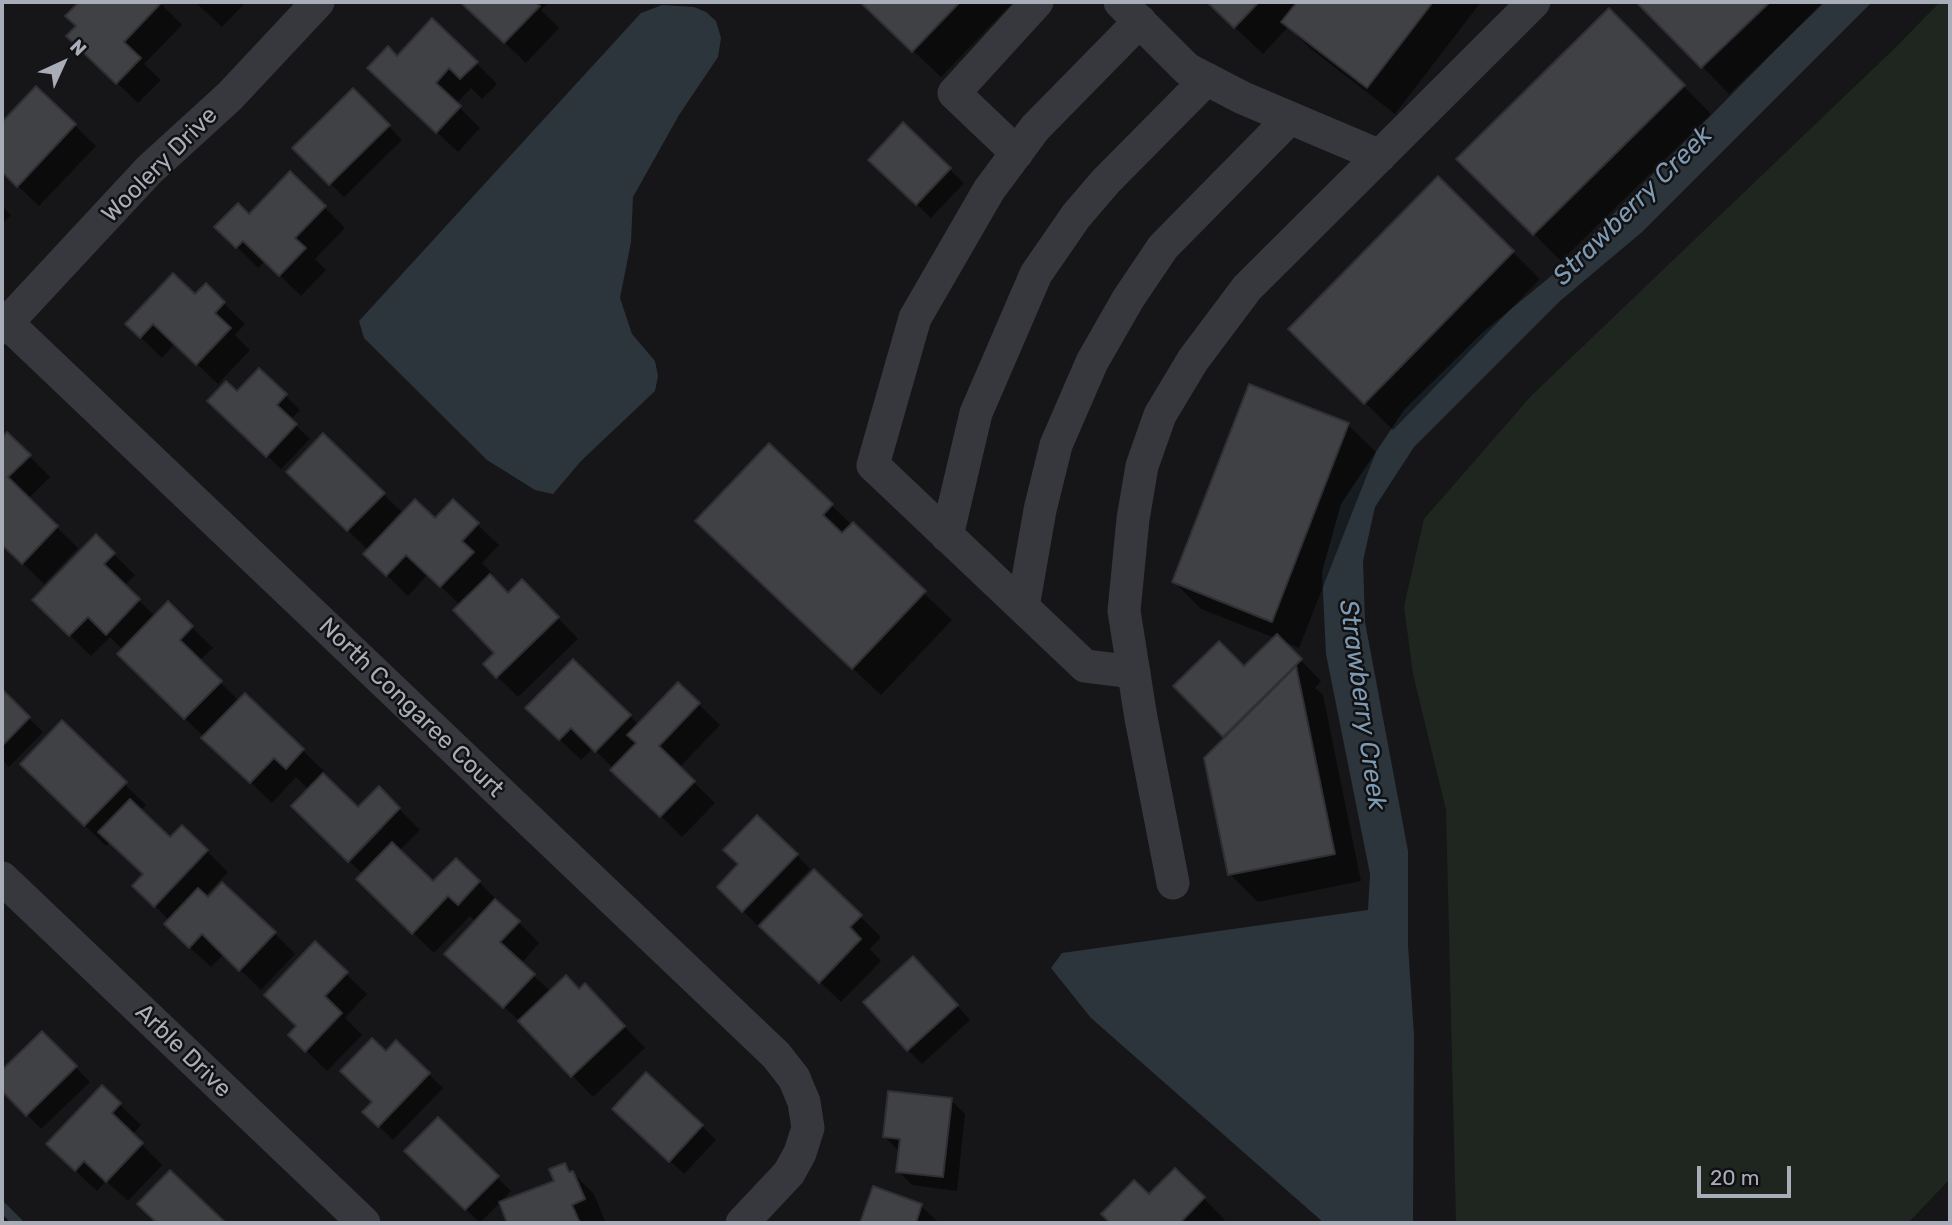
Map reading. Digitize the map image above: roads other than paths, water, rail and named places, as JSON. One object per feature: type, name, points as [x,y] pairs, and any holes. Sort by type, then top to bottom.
[{"type":"street","name":"Woolery Drive","points":[[4,326],[149,170],[230,96],[318,2]]},
{"type":"street","points":[[1017,153],[954,93],[1037,2]]},
{"type":"street","points":[[1502,34],[1518,2]]},
{"type":"street","points":[[1173,883],[1124,611],[1133,519],[1142,466],[1160,415],[1193,360],[1247,288],[1534,2]]},
{"type":"street","points":[[1134,672],[1085,666],[873,465],[915,318],[989,190],[1035,128],[1130,11],[1187,69],[1243,98],[1380,156]]},
{"type":"street","points":[[947,536],[976,412],[1036,274],[1076,216],[1106,181],[1207,79]]},
{"type":"street","points":[[1023,607],[1040,510],[1056,445],[1093,362],[1163,247],[1290,118]]},
{"type":"street","name":"North Congaree Court","points":[[4,326],[776,1055],[794,1078],[804,1102],[808,1128],[800,1153],[789,1173],[742,1223]]},
{"type":"street","name":"Arble Drive","points":[[2,878],[364,1223]]},
{"type":"water","name":"Strawberry Creek","points":[[1823,2],[1872,2],[1642,232],[1560,301],[1414,447],[1375,507],[1363,561],[1365,622],[1408,851],[1408,945],[1414,1036],[1413,1223],[1324,1223],[1091,1018],[1051,968],[1062,953],[1368,910],[1370,874],[1326,654],[1322,572],[1341,504],[1404,410],[1483,332],[1556,272]]},
{"type":"water","points":[[662,5],[694,7],[706,12],[716,21],[721,38],[718,57],[679,115],[633,197],[631,242],[620,298],[632,334],[655,361],[658,376],[655,391],[581,461],[553,494],[535,490],[487,460],[364,338],[359,321],[641,13]]},
{"type":"waterway","points":[[2,1207],[18,1223]]}]
